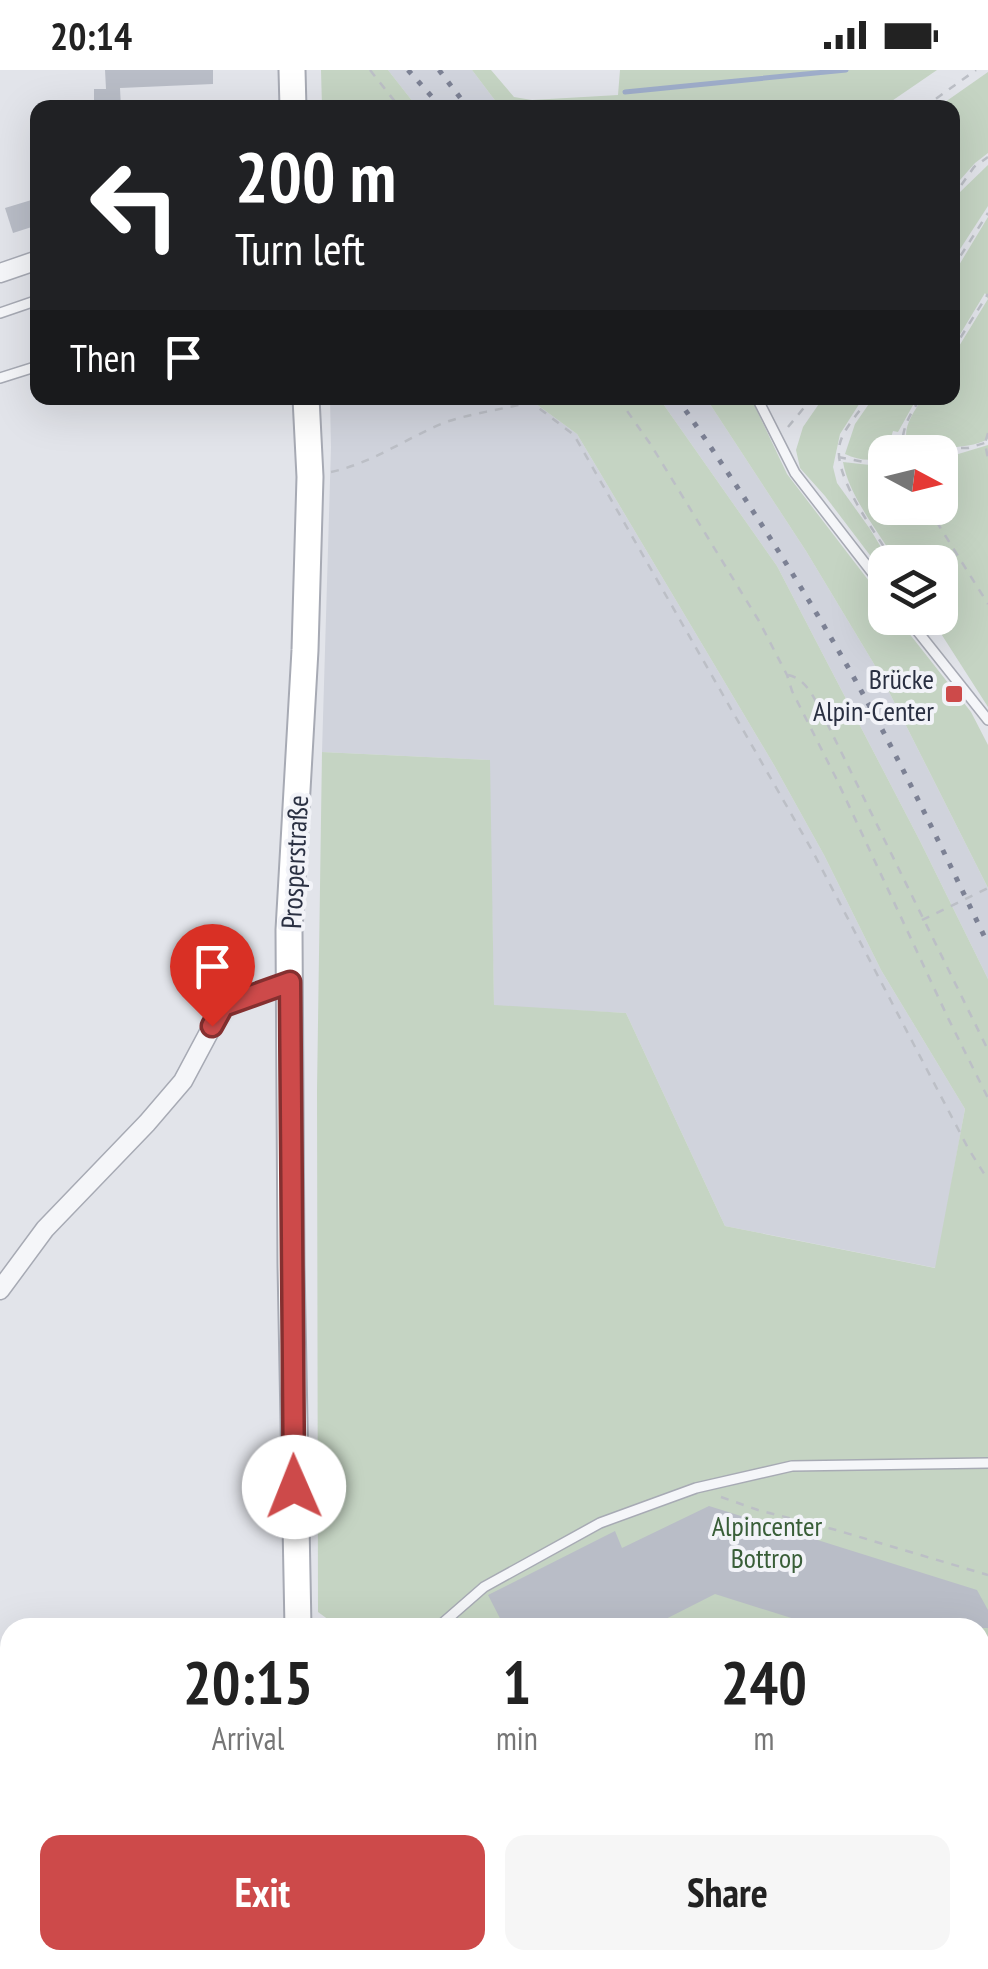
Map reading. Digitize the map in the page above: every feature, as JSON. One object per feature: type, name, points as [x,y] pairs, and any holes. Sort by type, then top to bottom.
[{"type":"main road","points":[[292,70],[293,100]]},
{"type":"main road","name":"Prosperstraße","points":[[298,1618],[290,930],[306,650],[310,477],[306,405]]},
{"type":"street","points":[[0,272],[30,263]]},
{"type":"street","points":[[0,1290],[45,1229],[183,1081],[223,1006],[290,982]]},
{"type":"lane","points":[[0,313],[30,303]]},
{"type":"lane","points":[[0,378],[30,369]]},
{"type":"lane","points":[[760,405],[795,473],[868,567]]},
{"type":"lane","points":[[921,635],[988,720]]},
{"type":"lane","points":[[449,1618],[484,1588],[600,1523],[696,1488],[792,1466],[988,1463]]},
{"type":"path","points":[[370,70],[394,100]]},
{"type":"path","points":[[934,100],[976,70]]},
{"type":"path","points":[[960,187],[974,167],[988,157]]},
{"type":"path","points":[[960,257],[988,213]]},
{"type":"path","points":[[960,338],[988,294]]},
{"type":"path","points":[[310,477],[345,469],[447,422],[518,405]]},
{"type":"path","points":[[535,405],[574,436],[813,852],[988,1180]]},
{"type":"path","points":[[623,405],[759,621],[988,1098]]},
{"type":"path","points":[[776,438],[807,405]]},
{"type":"path","points":[[865,405],[840,441],[838,457],[852,496],[883,545]]},
{"type":"path","points":[[903,435],[917,405]]},
{"type":"path","points":[[988,434],[988,459]]},
{"type":"path","points":[[958,449],[987,442]]},
{"type":"path","points":[[838,457],[868,463]]},
{"type":"path","points":[[939,525],[988,604]]},
{"type":"path","points":[[787,675],[797,676],[811,692],[988,1050]]},
{"type":"path","points":[[922,920],[988,888]]},
{"type":"path","points":[[696,1488],[758,1510],[988,1576]]},
{"type":"shaded area","points":[[388,70],[472,70],[495,100],[412,100]]},
{"type":"shaded area","points":[[330,405],[537,405],[577,434],[774,765],[881,970],[965,1109],[936,1268],[725,1226],[626,1013],[494,1006],[489,760],[322,752]]},
{"type":"shaded area","points":[[664,405],[711,405],[880,674],[988,888],[988,979],[920,841],[777,566]]},
{"type":"green space","points":[[321,70],[388,70],[412,100],[322,100]]},
{"type":"green space","points":[[472,70],[491,70],[514,97],[532,100],[495,100]]},
{"type":"green space","points":[[620,70],[937,70],[893,100],[532,100],[618,95]]},
{"type":"green space","points":[[988,72],[988,153],[960,180],[960,100],[948,100]]},
{"type":"green space","points":[[988,165],[988,206],[960,249],[960,192]]},
{"type":"green space","points":[[988,217],[988,299],[985,293],[960,334],[960,263]]},
{"type":"green space","points":[[988,299],[988,439],[958,447],[958,435],[906,435],[918,405],[960,405],[960,345]]},
{"type":"green space","name":"Alpincenter Bottrop","points":[[537,405],[664,405],[777,566],[988,979],[988,1618],[326,1618],[318,1612],[317,1090],[322,752],[490,760],[494,1005],[626,1013],[725,1226],[935,1268],[965,1109],[881,970],[774,765],[577,434]]},
{"type":"green space","points":[[711,405],[754,405],[787,474],[868,580],[868,635],[910,635],[971,712],[988,745],[988,888],[880,674]]},
{"type":"green space","points":[[818,405],[859,405],[840,434],[833,467],[837,483],[880,545],[868,545],[868,553],[800,468],[796,450],[803,427]]},
{"type":"green space","points":[[868,405],[913,405],[898,432],[868,435],[868,460],[845,454],[855,424]]},
{"type":"green space","points":[[988,445],[988,707],[942,635],[958,635],[958,545],[886,545],[873,525],[958,525],[958,454]]},
{"type":"green space","points":[[843,462],[868,465],[868,517],[846,475]]},
{"type":"building","points":[[105,70],[213,70],[213,84],[120,88],[121,100],[94,100],[94,89],[106,89]]},
{"type":"building","points":[[30,200],[30,228],[13,233],[5,208]]},
{"type":"building","points":[[709,1506],[977,1590],[988,1618],[791,1618],[715,1594],[668,1618],[500,1618],[488,1595],[615,1531],[622,1548]]},
{"type":"waterway","points":[[625,92],[846,70]]},
{"type":"railway","points":[[408,70],[435,100]]},
{"type":"railway","points":[[439,70],[462,100]]},
{"type":"railway","points":[[682,405],[777,549],[855,680],[988,944]]},
{"type":"place","name":"Brücke Alpin-Center","points":[[954,694]]},
{"type":"route","points":[[212,1026],[223,1006],[290,982],[294,1487]]}]
